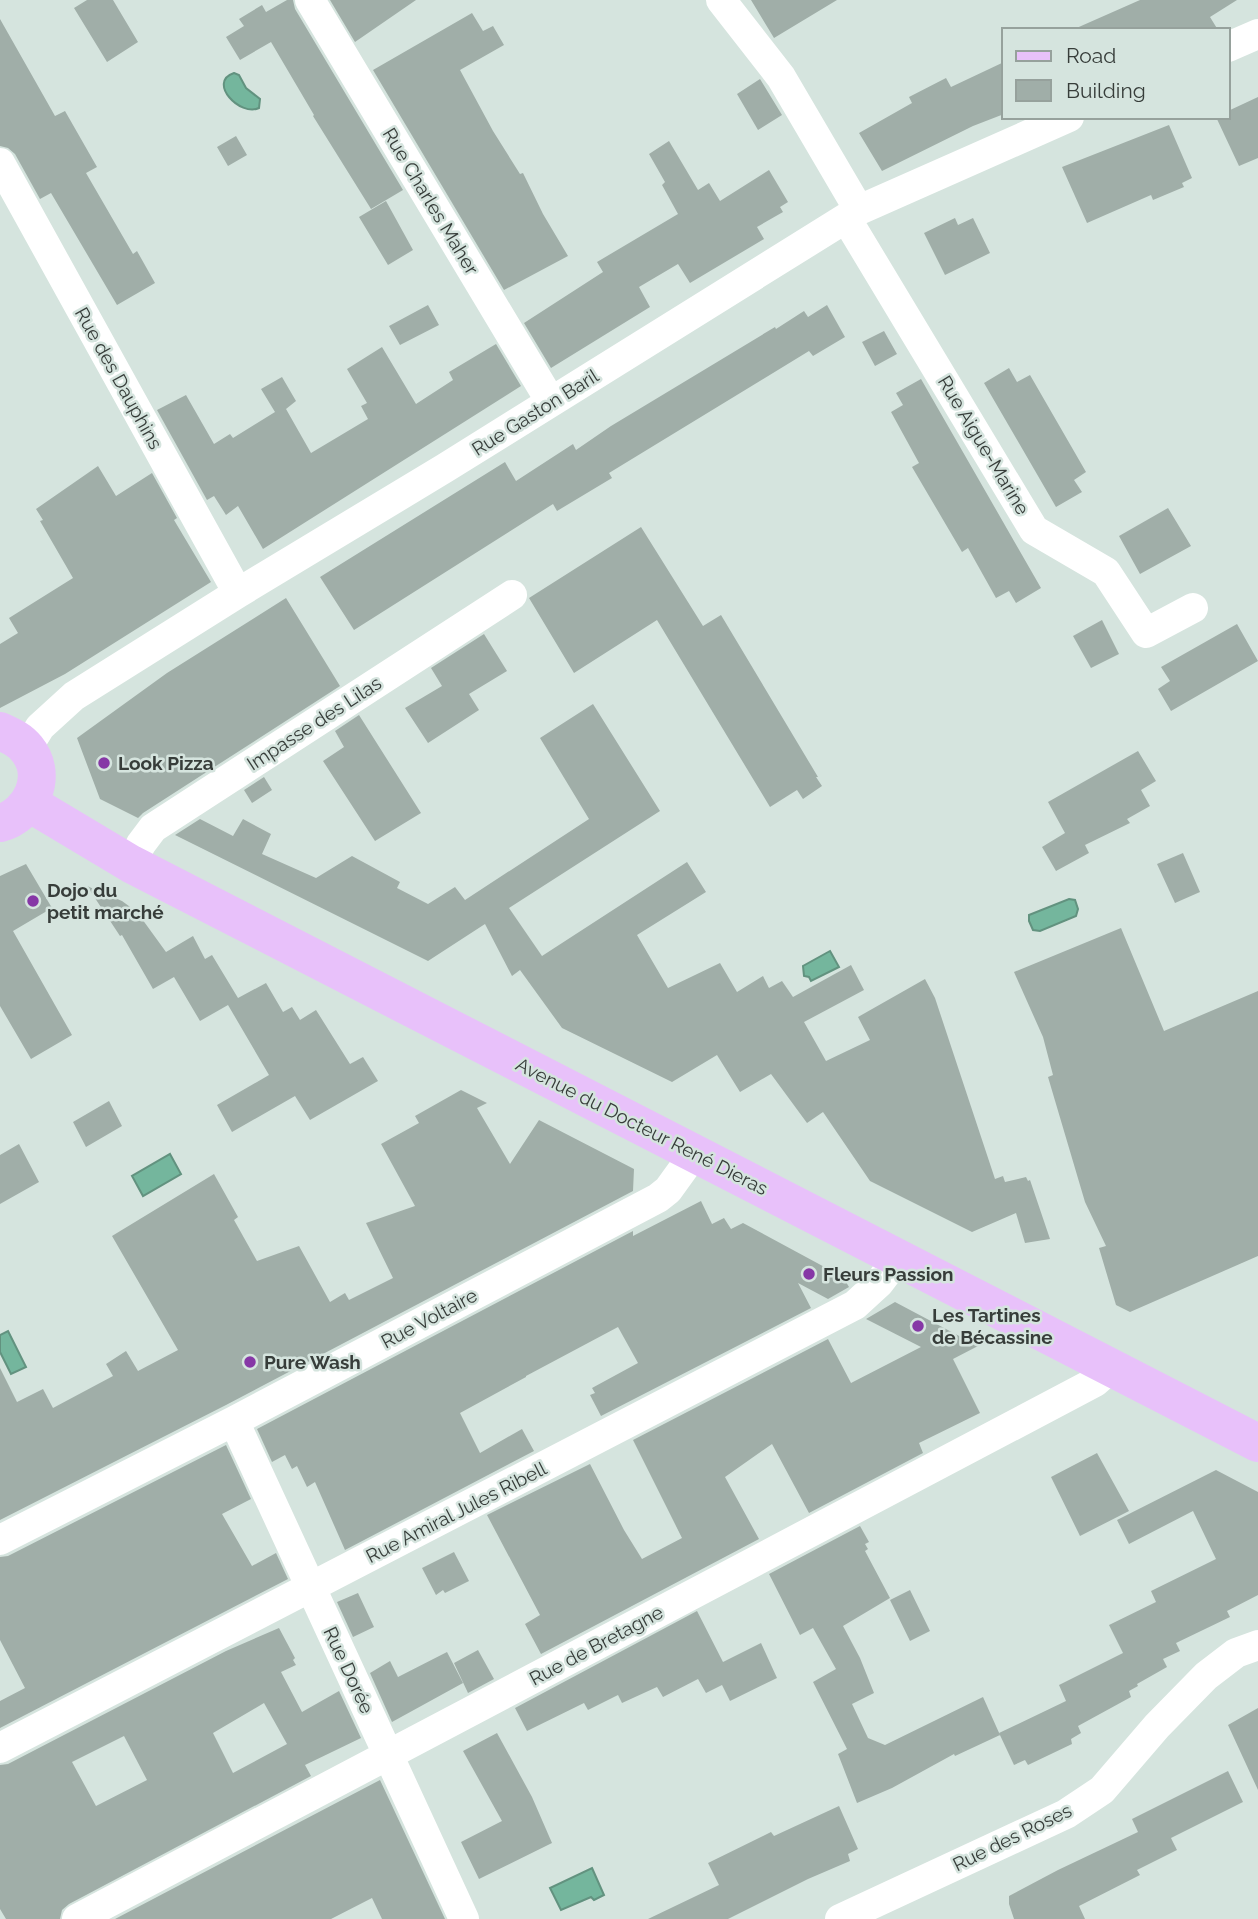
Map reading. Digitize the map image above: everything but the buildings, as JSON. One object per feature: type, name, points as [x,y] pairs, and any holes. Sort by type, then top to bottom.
[{"type":"main road","points":[[13,740],[32,756],[37,772],[36,788],[15,813]]},
{"type":"main road","name":"Avenue du Docteur René Dieras","points":[[15,813],[131,864],[1258,1443]]},
{"type":"street","name":"Rue Charles Maher","points":[[310,0],[551,402]]},
{"type":"street","points":[[721,0],[781,77],[853,214]]},
{"type":"street","points":[[1230,46],[1258,34]]},
{"type":"street","name":"Rue Gaston Baril","points":[[13,740],[40,727],[74,696],[238,593],[853,214],[1065,119]]},
{"type":"street","name":"Rue des Dauphins","points":[[0,163],[238,593]]},
{"type":"street","name":"Rue Aigue-Marine","points":[[853,214],[1034,530],[1106,572],[1146,633],[1193,608]]},
{"type":"street","name":"Impasse des Lilas","points":[[131,864],[153,828],[512,594]]},
{"type":"street","name":"Rue Voltaire","points":[[0,1540],[234,1421],[658,1198],[668,1190],[694,1154]]},
{"type":"street","name":"Rue Amiral Jules Ribell","points":[[0,1748],[855,1304],[879,1283],[898,1258]]},
{"type":"street","name":"Rue de Bretagne","points":[[77,1919],[1095,1382],[1112,1367]]},
{"type":"street","name":"Rue Dorée","points":[[234,1421],[464,1919]]},
{"type":"street","name":"Rue des Roses","points":[[840,1919],[1066,1814],[1102,1790],[1157,1726],[1206,1676],[1237,1653],[1258,1645]]},
{"type":"shaded area","points":[[234,73],[239,75],[246,88],[260,99],[259,108],[243,108],[229,97],[224,84],[227,77]]},
{"type":"shaded area","points":[[1069,899],[1075,900],[1078,909],[1076,916],[1040,931],[1033,930],[1029,915]]},
{"type":"shaded area","points":[[830,951],[839,967],[811,981],[804,976],[803,966]]},
{"type":"shaded area","points":[[170,1154],[181,1174],[143,1196],[132,1176]]},
{"type":"shaded area","points":[[8,1331],[26,1367],[11,1374],[0,1352],[0,1335]]},
{"type":"shaded area","points":[[592,1868],[604,1895],[594,1900],[591,1897],[561,1910],[550,1888]]},
{"type":"place","name":"Look Pizza","points":[[104,763]]},
{"type":"place","name":"Dojo du petit marché","points":[[33,901]]},
{"type":"place","name":"Fleurs Passion","points":[[809,1274]]},
{"type":"place","name":"Les Tartines de Bécassine","points":[[918,1326]]},
{"type":"place","name":"Pure Wash","points":[[250,1362]]}]
